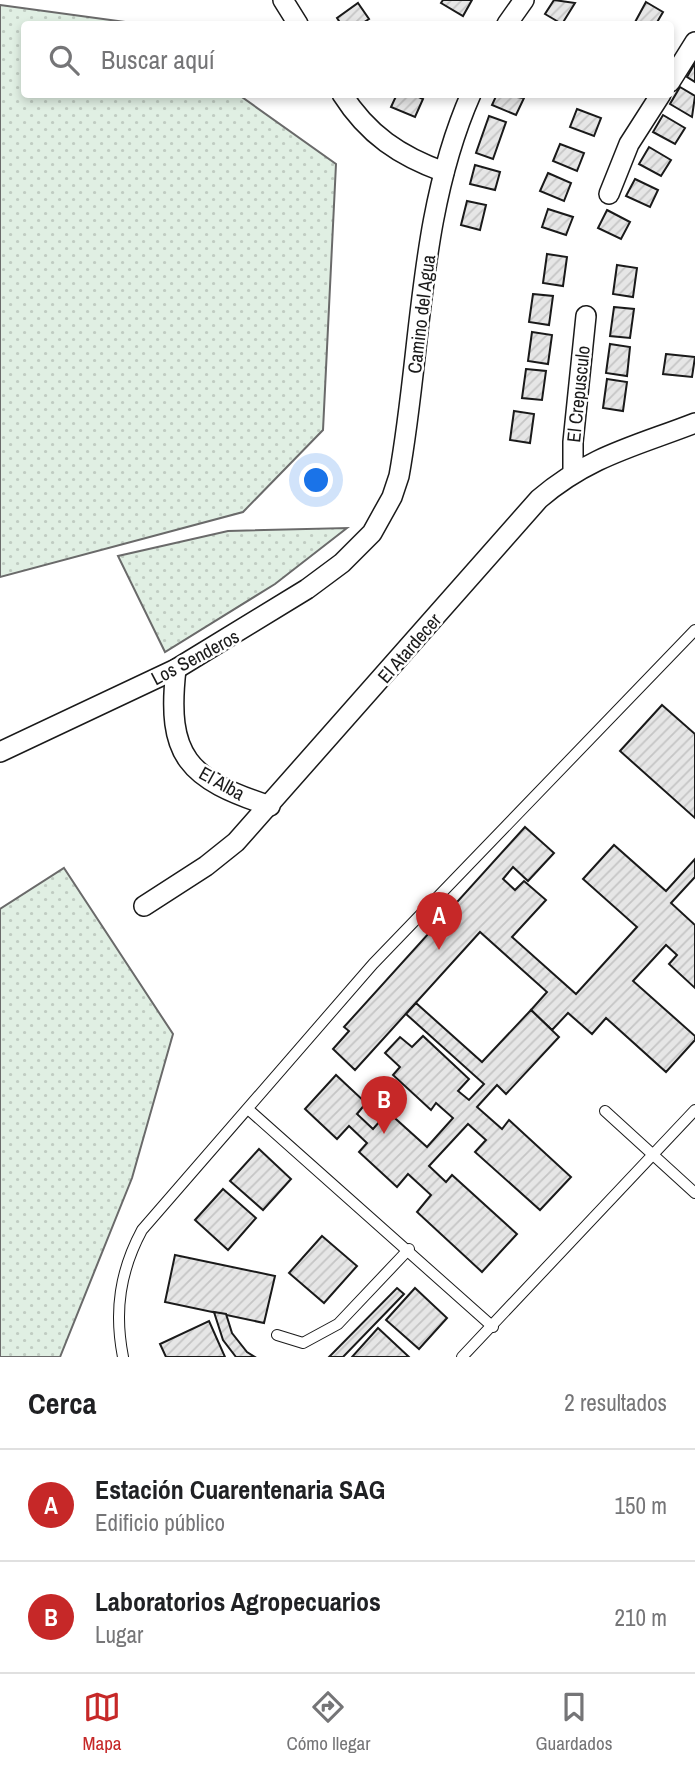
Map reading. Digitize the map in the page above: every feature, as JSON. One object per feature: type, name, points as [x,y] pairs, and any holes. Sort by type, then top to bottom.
[{"type":"street","points":[[283,0],[296,21]]},
{"type":"street","points":[[510,21],[524,0]]},
{"type":"street","points":[[674,76],[695,42]]},
{"type":"street","points":[[345,98],[364,124],[390,147],[444,172]]},
{"type":"street","name":"Camino del Agua","points":[[372,533],[388,506],[399,476],[429,253],[444,172],[470,98]]},
{"type":"street","points":[[609,194],[629,144],[658,98]]},
{"type":"street","name":"El Crepusculo","points":[[573,472],[572,442],[586,316]]},
{"type":"street","name":"El Atardecer","points":[[144,906],[228,850],[270,806],[527,510],[573,472],[622,448],[695,424]]},
{"type":"street","name":"Los Senderos","points":[[0,752],[176,669],[307,589],[350,555],[372,533]]},
{"type":"street","name":"El Alba","points":[[176,669],[174,723],[178,743],[188,760],[217,784],[270,806]]},
{"type":"street","points":[[0,738],[41,732]]},
{"type":"lane","points":[[124,1357],[119,1337],[120,1293],[132,1250],[142,1230],[373,964],[695,630]]},
{"type":"lane","points":[[248,1109],[409,1249],[493,1327]]},
{"type":"lane","points":[[605,1111],[695,1194]]},
{"type":"lane","points":[[463,1357],[695,1111]]},
{"type":"lane","points":[[276,1335],[303,1342],[338,1324],[409,1249]]},
{"type":"green space","points":[[0,5],[118,21],[21,21],[21,98],[243,98],[336,164],[323,430],[243,512],[0,577]]},
{"type":"green space","points":[[347,528],[275,584],[165,652],[118,556],[228,531]]},
{"type":"green space","points":[[64,868],[173,1034],[132,1178],[60,1357],[0,1357],[0,909]]},
{"type":"building","points":[[443,0],[472,0],[463,16],[441,3]]},
{"type":"building","points":[[554,0],[575,3],[564,21],[557,21],[545,14]]},
{"type":"building","points":[[646,2],[663,12],[658,21],[636,21]]},
{"type":"building","points":[[358,3],[369,19],[339,21],[337,18]]},
{"type":"building","points":[[695,63],[695,82],[687,77]]},
{"type":"building","points":[[680,87],[695,96],[692,117],[670,104]]},
{"type":"building","points":[[395,98],[423,99],[415,117],[391,107]]},
{"type":"building","points":[[495,98],[524,98],[516,115],[492,105]]},
{"type":"building","points":[[577,109],[601,118],[594,136],[570,127]]},
{"type":"building","points":[[663,115],[685,128],[675,144],[653,132]]},
{"type":"building","points":[[489,116],[506,122],[493,159],[476,153]]},
{"type":"building","points":[[560,144],[584,153],[577,171],[553,161]]},
{"type":"building","points":[[649,147],[671,160],[661,176],[639,164]]},
{"type":"building","points":[[475,165],[500,172],[495,190],[470,184]]},
{"type":"building","points":[[548,173],[571,183],[564,201],[540,191]]},
{"type":"building","points":[[635,179],[658,190],[650,207],[626,196]]},
{"type":"building","points":[[467,201],[486,205],[480,230],[461,225]]},
{"type":"building","points":[[548,209],[573,217],[566,235],[542,227]]},
{"type":"building","points":[[607,210],[630,222],[621,239],[598,228]]},
{"type":"building","points":[[547,254],[567,257],[563,286],[543,283]]},
{"type":"building","points":[[617,265],[637,268],[633,297],[613,294]]},
{"type":"building","points":[[533,294],[553,296],[549,325],[529,322]]},
{"type":"building","points":[[614,307],[634,309],[630,338],[610,336]]},
{"type":"building","points":[[532,332],[552,335],[548,364],[528,361]]},
{"type":"building","points":[[610,344],[630,347],[627,376],[606,373]]},
{"type":"building","points":[[666,354],[695,357],[692,377],[663,374]]},
{"type":"building","points":[[526,369],[546,371],[542,400],[522,398]]},
{"type":"building","points":[[607,379],[627,382],[623,411],[603,408]]},
{"type":"building","points":[[514,411],[534,414],[530,443],[510,440]]},
{"type":"building","points":[[662,705],[695,734],[695,818],[620,751]]},
{"type":"building","points":[[525,827],[554,853],[528,881],[513,867],[503,879],[515,890],[524,881],[546,900],[512,937],[576,994],[637,927],[583,879],[614,845],[666,891],[695,859],[695,877],[671,903],[695,925],[695,988],[669,964],[677,955],[666,945],[633,981],[695,1036],[695,1040],[666,1072],[606,1018],[592,1034],[568,1013],[552,1030],[531,1010],[547,992],[480,932],[355,1070],[333,1049],[349,1031],[344,1027]]},
{"type":"building","points":[[416,1003],[482,1062],[531,1010],[559,1037],[506,1094],[497,1085],[477,1107],[502,1129],[509,1120],[571,1177],[540,1210],[475,1152],[486,1140],[468,1124],[429,1166],[446,1182],[452,1175],[517,1234],[482,1272],[417,1212],[431,1195],[408,1174],[397,1187],[359,1152],[367,1143],[349,1126],[337,1139],[305,1109],[336,1075],[366,1103],[357,1114],[373,1129],[388,1112],[427,1147],[453,1118],[436,1103],[431,1110],[393,1075],[400,1067],[385,1053],[400,1037],[412,1047],[423,1036],[469,1079],[458,1091],[469,1100],[484,1084],[406,1014]]},
{"type":"building","points":[[259,1149],[291,1179],[263,1210],[230,1181]]},
{"type":"building","points":[[223,1189],[256,1218],[228,1250],[195,1220]]},
{"type":"building","points":[[322,1236],[357,1266],[324,1303],[289,1273]]},
{"type":"building","points":[[175,1255],[275,1276],[264,1323],[165,1302]]},
{"type":"building","points":[[397,1288],[404,1294],[343,1357],[329,1357]]},
{"type":"building","points":[[415,1288],[447,1318],[419,1349],[386,1320]]},
{"type":"building","points":[[214,1312],[226,1314],[232,1333],[247,1352],[255,1357],[236,1357],[223,1340]]},
{"type":"building","points":[[209,1321],[225,1357],[166,1357],[160,1344]]},
{"type":"building","points":[[378,1328],[409,1357],[352,1357]]},
{"type":"place","name":"Estación Cuarentenaria SAG","points":[[439,950]]},
{"type":"place","name":"Laboratorios Agropecuarios","points":[[384,1134]]}]
